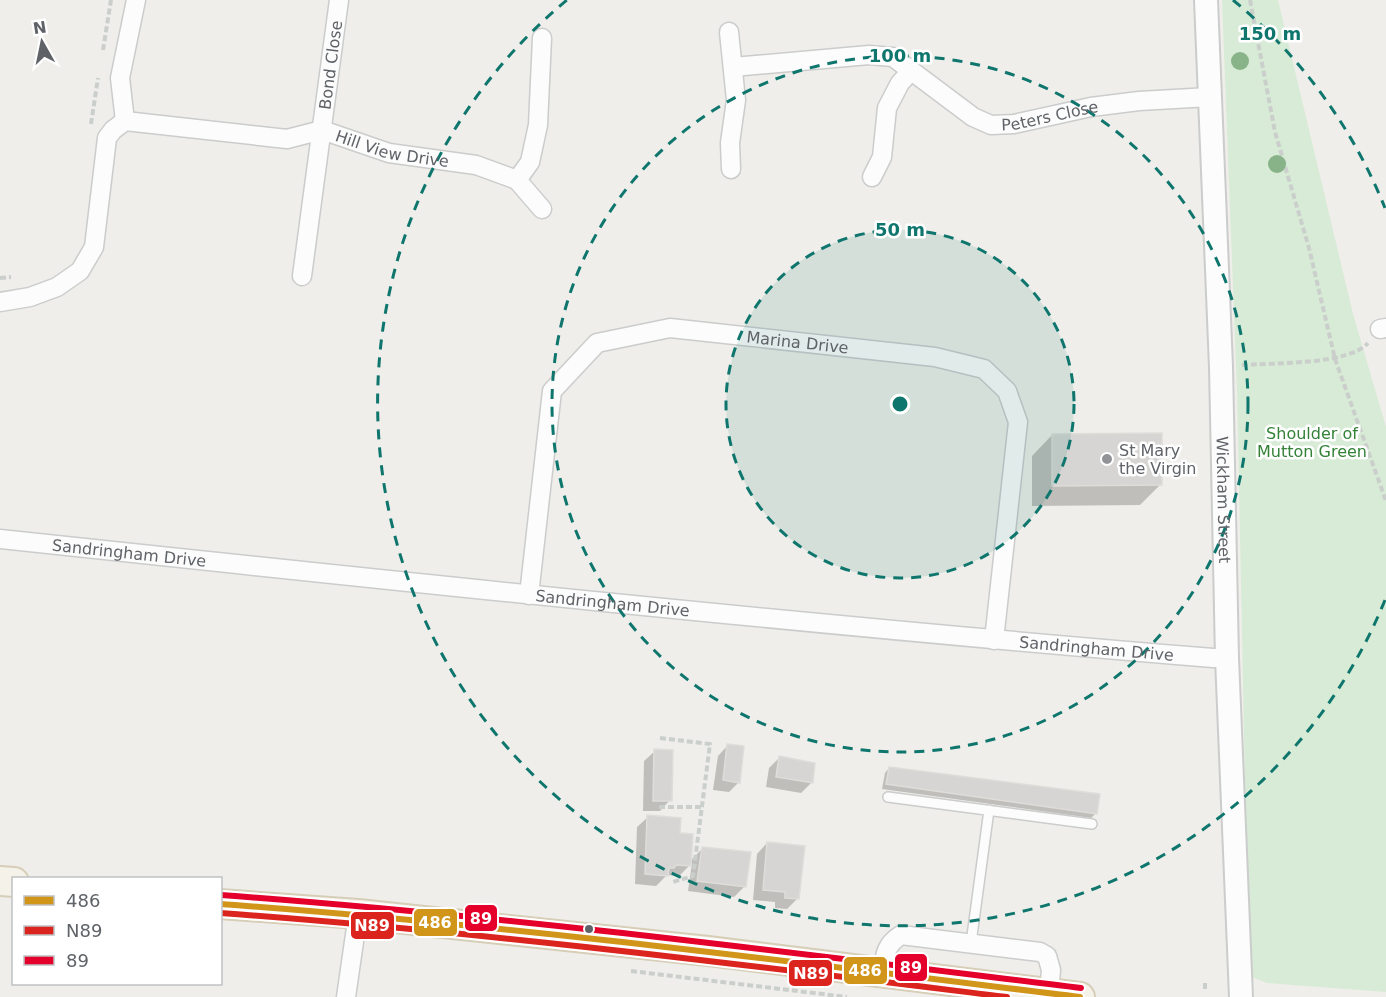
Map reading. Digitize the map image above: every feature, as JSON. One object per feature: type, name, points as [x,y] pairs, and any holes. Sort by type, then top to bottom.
[{"type":"main road","points":[[222,904],[358,914],[708,951],[1080,997]]},
{"type":"street","points":[[0,302],[30,297],[57,287],[80,271],[94,247],[107,138],[112,130],[125,121],[120,78],[136,0]]},
{"type":"street","name":"Bond Close","points":[[303,276],[339,0]]},
{"type":"street","name":"Wickham Street","points":[[1206,0],[1221,367],[1227,658],[1241,997]]},
{"type":"street","points":[[729,32],[736,100],[730,143],[731,169]]},
{"type":"street","points":[[542,38],[538,125],[530,162],[517,180],[542,209]]},
{"type":"street","name":"Peters Close","points":[[733,67],[869,55],[893,57],[973,117],[991,125],[1014,124],[1090,107],[1120,103],[1210,97]]},
{"type":"street","points":[[872,177],[882,157],[887,108],[900,83],[912,71]]},
{"type":"street","name":"Hill View Drive","points":[[125,121],[287,139],[322,130],[389,153],[476,165],[517,180]]},
{"type":"street","name":"Marina Drive","points":[[529,595],[552,391],[597,343],[669,328],[935,357],[984,369],[1007,391],[1018,422],[994,640]]},
{"type":"street","name":"Sandringham Drive","points":[[0,539],[529,595],[994,640],[1227,658]]},
{"type":"street","points":[[346,997],[358,914]]},
{"type":"street","points":[[882,973],[886,952],[891,941],[901,935],[1040,952],[1047,956],[1052,970],[1049,993]]},
{"type":"lane","points":[[888,796],[1092,824]]},
{"type":"lane","points":[[971,944],[989,810]]},
{"type":"path","points":[[101,58],[111,0]]},
{"type":"path","points":[[1250,0],[1275,132],[1309,248],[1335,359],[1386,501]]},
{"type":"path","points":[[90,129],[99,70]]},
{"type":"path","points":[[0,278],[21,276]]},
{"type":"path","points":[[1221,367],[1335,359],[1362,350],[1383,328]]},
{"type":"path","points":[[660,738],[711,744],[693,876],[673,882]]},
{"type":"path","points":[[659,807],[702,807]]},
{"type":"path","points":[[689,978],[847,997]]},
{"type":"green space","name":"Shoulder of Mutton Green","points":[[1222,0],[1278,0],[1353,314],[1386,427],[1386,992],[1267,983],[1249,976],[1237,391]]},
{"type":"building","name":"St Mary the Virgin","points":[[1162,433],[1162,485],[1052,486],[1052,434]]},
{"type":"building","points":[[727,744],[744,746],[740,783],[723,780]]},
{"type":"building","points":[[654,749],[673,750],[672,801],[653,801]]},
{"type":"building","points":[[779,756],[815,763],[813,783],[776,777]]},
{"type":"building","points":[[889,767],[1100,794],[1097,814],[886,784]]},
{"type":"building","points":[[647,815],[681,818],[680,833],[693,834],[691,866],[676,865],[674,868],[669,868],[668,876],[645,874]]},
{"type":"building","points":[[767,842],[805,846],[799,899],[785,898],[785,892],[763,890]]},
{"type":"building","points":[[702,847],[751,852],[746,887],[697,881]]},
{"type":"transit line","name":"89","points":[[222,895],[544,924],[1081,988]]},
{"type":"transit line","name":"486","points":[[222,904],[543,933],[1080,997]]},
{"type":"transit line","name":"N89","points":[[222,913],[516,939],[1007,997]]},
{"type":"place","name":"St Mary the Virgin","points":[[1107,459]]}]
